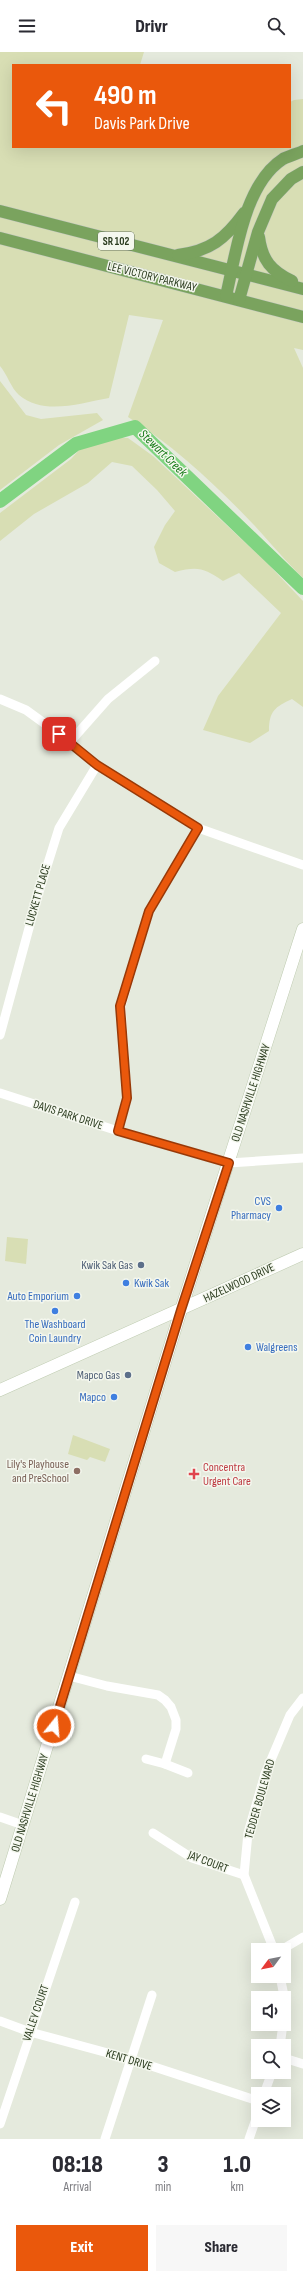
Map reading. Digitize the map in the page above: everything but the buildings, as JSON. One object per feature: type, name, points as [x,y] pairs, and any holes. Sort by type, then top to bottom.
[{"type":"main road","points":[[226,296],[246,209],[258,184],[282,159],[303,151]]},
{"type":"main road","points":[[239,300],[258,232],[272,199],[291,179],[303,172]]},
{"type":"main road","points":[[170,255],[196,253],[211,246],[224,236],[246,209]]},
{"type":"main road","name":"LEE VICTORY PARKWAY","points":[[0,211],[303,290]]},
{"type":"main road","points":[[258,232],[262,254],[266,262],[280,275],[303,284]]},
{"type":"main road","name":"LEE VICTORY PARKWAY","points":[[0,238],[303,317]]},
{"type":"main road","name":"OLD NASHVILLE HIGHWAY","points":[[0,1899],[181,1310],[303,929]]},
{"type":"main road","name":"HAZELWOOD DRIVE","points":[[0,1390],[303,1254]]},
{"type":"street","points":[[70,742],[108,699],[155,661]]},
{"type":"street","points":[[0,699],[26,710],[70,742],[97,765],[198,828],[303,865]]},
{"type":"street","name":"LUCKETT PLACE","points":[[0,1035],[38,895],[59,828],[97,765]]},
{"type":"street","points":[[118,1131],[127,1098],[120,1006],[149,911],[198,828]]},
{"type":"street","name":"DAVIS PARK DRIVE","points":[[0,1093],[118,1131],[229,1163],[303,1158]]},
{"type":"street","points":[[69,1676],[107,1686],[158,1695],[166,1700],[171,1707],[176,1720],[176,1729],[166,1764]]},
{"type":"street","name":"TEDDER BOULEVARD","points":[[271,1943],[244,1875],[248,1833],[265,1774],[290,1715],[303,1698]]},
{"type":"street","points":[[146,1759],[188,1772]]},
{"type":"street","points":[[0,1817],[23,1824]]},
{"type":"street","name":"JAY COURT","points":[[153,1833],[192,1858],[244,1875]]},
{"type":"street","name":"VALLEY COURT","points":[[0,2124],[75,1902]]},
{"type":"street","points":[[291,1944],[303,1936]]},
{"type":"street","points":[[105,2139],[152,1995]]},
{"type":"street","name":"KENT DRIVE","points":[[0,2021],[30,2032],[130,2059],[251,2099]]},
{"type":"street","points":[[291,2060],[303,2064]]},
{"type":"street","points":[[249,2139],[253,2127]]},
{"type":"green space","points":[[0,52],[144,52],[140,64],[12,64],[12,148],[291,148],[291,102],[303,99],[303,350],[294,348],[303,368],[303,578],[253,524],[194,467],[162,440],[128,417],[163,320],[129,315],[109,398],[74,405],[40,405],[19,395],[0,366]]},
{"type":"green space","points":[[0,381],[26,415],[41,419],[97,413],[103,420],[59,445],[0,490]]},
{"type":"green space","points":[[110,437],[128,438],[153,456],[268,564],[303,601],[303,707],[292,699],[277,707],[270,719],[269,731],[250,743],[203,730],[218,696],[281,613],[239,573],[223,581],[211,573],[200,569],[175,572],[159,563],[154,547],[165,525],[175,511],[157,490],[132,466],[112,462],[88,483],[34,514],[0,541],[0,513],[71,459],[81,448]]},
{"type":"green space","points":[[7,1237],[28,1239],[26,1264],[5,1261]]},
{"type":"green space","points":[[73,1435],[110,1449],[105,1462],[90,1457],[87,1460],[68,1454]]},
{"type":"waterway","name":"Stewart Creek","points":[[0,501],[76,444],[135,427],[303,588]]},
{"type":"place","name":"CVS Pharmacy","points":[[279,1208]]},
{"type":"place","name":"Kwik Sak Gas","points":[[141,1265]]},
{"type":"place","name":"Kwik Sak","points":[[126,1283]]},
{"type":"place","name":"Auto Emporium","points":[[77,1296]]},
{"type":"place","name":"The Washboard Coin Laundry","points":[[55,1311]]},
{"type":"place","name":"Walgreens","points":[[248,1347]]},
{"type":"place","name":"Mapco Gas","points":[[128,1375]]},
{"type":"place","name":"Mapco","points":[[114,1397]]},
{"type":"place","name":"Lily's Playhouse and PreSchool","points":[[77,1471]]},
{"type":"place","name":"Concentra Urgent Care","points":[[194,1474]]},
{"type":"route","points":[[54,1726],[181,1310],[229,1163],[118,1131],[127,1098],[120,1006],[134,955],[149,911],[198,828],[97,765],[59,734]]}]
